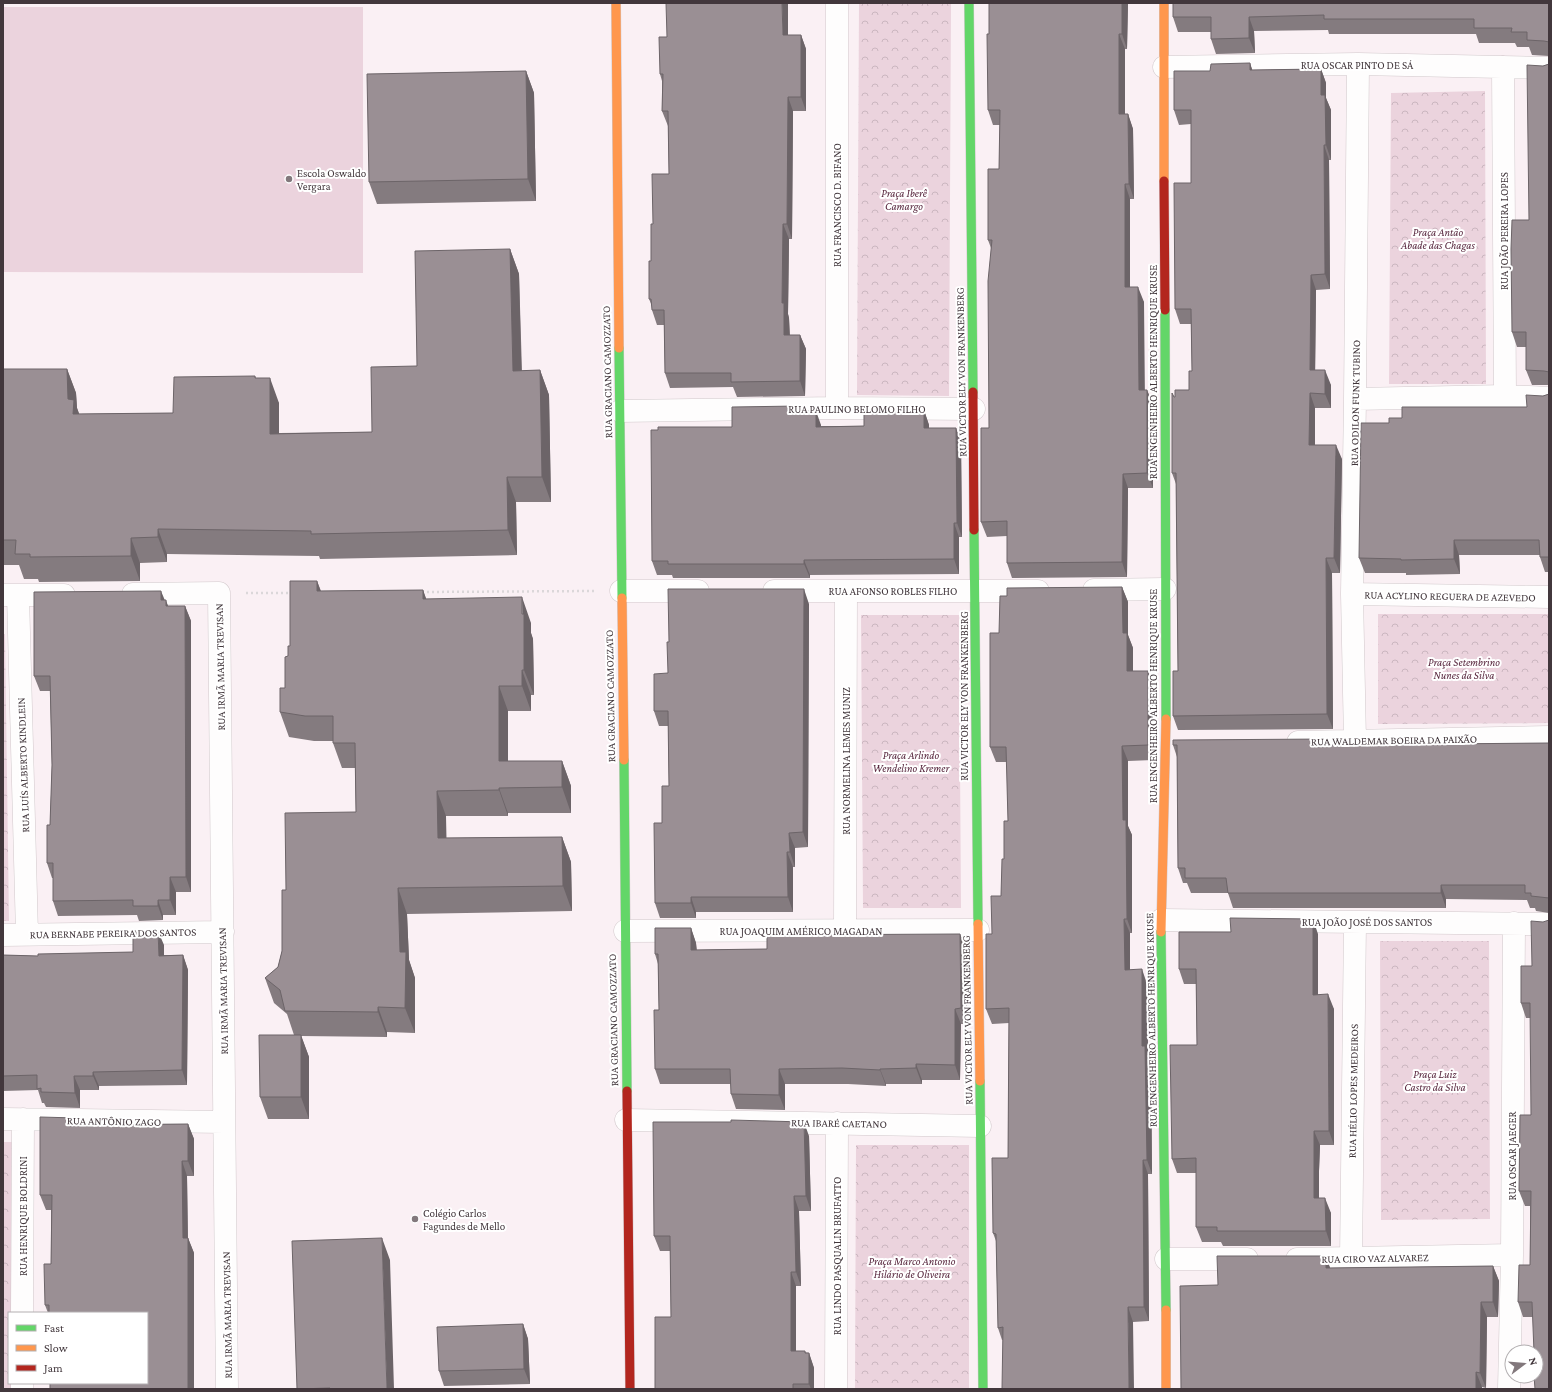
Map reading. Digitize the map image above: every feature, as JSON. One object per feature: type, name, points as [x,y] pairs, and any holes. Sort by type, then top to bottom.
[{"type":"street","name":"RUA GRACIANO CAMOZZATO","points":[[616,3],[624,931],[630,1389]]},
{"type":"street","name":"RUA FRANCISCO D. BIFANO","points":[[837,3],[837,408]]},
{"type":"street","name":"RUA VICTOR ELY VON FRANKENBERG","points":[[969,3],[983,1389]]},
{"type":"street","name":"RUA ENGENHEIRO ALBERTO HENRIQUE KRUSE","points":[[1164,3],[1165,589],[1174,743],[1161,920],[1166,1260],[1166,1389]]},
{"type":"street","name":"RUA OSCAR PINTO DE SÁ","points":[[1164,67],[1358,64],[1549,68]]},
{"type":"street","name":"RUA ODILON FUNK TUBINO","points":[[1355,741],[1352,594],[1356,399],[1358,64]]},
{"type":"street","name":"RUA JOÃO PEREIRA LOPES","points":[[1503,66],[1505,396]]},
{"type":"street","points":[[1356,399],[1505,396],[1549,398]]},
{"type":"street","name":"RUA PAULINO BELOMO FILHO","points":[[620,412],[837,408],[974,409]]},
{"type":"street","points":[[1078,590],[1165,589]]},
{"type":"street","name":"RUA AFONSO ROBLES FILHO","points":[[753,591],[975,592],[1054,590]]},
{"type":"street","points":[[621,591],[714,591]]},
{"type":"street","name":"RUA NORMELINA LEMES MUNIZ","points":[[845,930],[846,591]]},
{"type":"street","points":[[111,594],[219,593]]},
{"type":"street","name":"RUA IRMÃ MARIA TREVISAN","points":[[219,593],[227,1389]]},
{"type":"street","points":[[11,595],[80,594]]},
{"type":"street","name":"RUA ACYLINO REGUERA DE AZEVEDO","points":[[1352,594],[1549,597]]},
{"type":"street","name":"RUA LUÍS ALBERTO KINDLEIN","points":[[11,595],[27,934]]},
{"type":"street","name":"RUA WALDEMAR BOEIRA DA PAIXÃO","points":[[1276,742],[1549,737]]},
{"type":"street","name":"RUA JOÃO JOSÉ DOS SANTOS","points":[[1161,920],[1549,924]]},
{"type":"street","name":"RUA HÉLIO LOPES MEDEIROS","points":[[1351,1258],[1355,923]]},
{"type":"street","name":"RUA OSCAR JAEGER","points":[[1509,1389],[1512,1255],[1514,923]]},
{"type":"street","name":"RUA JOAQUIM AMÉRICO MAGADAN","points":[[624,931],[978,930]]},
{"type":"street","name":"RUA BERNABE PEREIRA DOS SANTOS","points":[[3,934],[223,932]]},
{"type":"street","name":"RUA ANTÔNIO ZAGO","points":[[13,1119],[224,1122]]},
{"type":"street","name":"RUA HENRIQUE BOLDRINI","points":[[13,1119],[22,1312]]},
{"type":"street","name":"RUA IBARÉ CAETANO","points":[[626,1120],[980,1126]]},
{"type":"street","name":"RUA LINDO PASQUALIN BRUFATTO","points":[[836,1389],[837,1123]]},
{"type":"street","name":"RUA CIRO VAZ ALVAREZ","points":[[1166,1260],[1512,1255]]},
{"type":"path","points":[[416,592],[621,591]]},
{"type":"path","points":[[219,593],[298,592]]},
{"type":"green space","name":"Praça Iberê Camargo","points":[[859,3],[951,3],[949,396],[857,395]]},
{"type":"green space","points":[[3,7],[363,7],[363,273],[3,272]]},
{"type":"green space","name":"Praça Antão Abade das Chagas","points":[[1485,91],[1486,384],[1389,384],[1391,93]]},
{"type":"green space","name":"Praça Setembrino Nunes da Silva","points":[[1378,614],[1549,614],[1549,723],[1378,724]]},
{"type":"green space","name":"Praça Arlindo Wendelino Kremer","points":[[861,615],[959,615],[961,908],[863,908]]},
{"type":"green space","points":[[3,634],[5,634],[9,921],[3,921]]},
{"type":"green space","name":"Praça Luiz Castro da Silva","points":[[1380,941],[1489,941],[1490,1219],[1381,1220]]},
{"type":"green space","points":[[3,1142],[17,1142],[20,1312],[8,1312],[8,1384],[21,1384],[21,1389],[3,1389]]},
{"type":"green space","name":"Praça Marco Antonio Hilário de Oliveira","points":[[856,1145],[969,1145],[969,1389],[855,1389]]},
{"type":"building","points":[[666,3],[782,3],[783,35],[801,35],[801,97],[788,97],[787,224],[783,224],[782,303],[784,303],[784,335],[800,335],[800,381],[731,382],[731,373],[665,373],[664,310],[652,310],[651,299],[649,299],[649,261],[651,261],[651,224],[653,224],[652,174],[669,174],[668,111],[662,111],[663,74],[660,74],[659,37],[667,37]]},
{"type":"building","points":[[989,3],[1122,3],[1122,34],[1119,34],[1119,114],[1128,114],[1129,184],[1125,184],[1125,287],[1138,287],[1139,390],[1147,390],[1147,473],[1123,474],[1122,562],[1007,563],[1007,521],[981,522],[981,428],[989,428],[988,281],[992,240],[988,240],[988,169],[999,169],[1000,110],[988,110],[987,34],[989,34]]},
{"type":"building","points":[[1173,3],[1549,3],[1549,42],[1527,40],[1527,32],[1511,32],[1512,28],[1474,28],[1474,19],[1324,19],[1324,15],[1249,17],[1249,38],[1211,39],[1211,17],[1173,17]]},
{"type":"building","points":[[1250,63],[1250,70],[1321,69],[1321,95],[1325,95],[1325,274],[1311,275],[1310,370],[1325,370],[1325,394],[1310,393],[1309,445],[1336,445],[1334,558],[1326,558],[1327,714],[1173,716],[1173,671],[1178,671],[1176,473],[1172,473],[1172,393],[1175,397],[1175,390],[1189,390],[1189,371],[1192,371],[1191,309],[1175,309],[1174,183],[1191,183],[1191,110],[1174,110],[1174,71],[1210,71],[1211,64]]},
{"type":"building","points":[[1549,64],[1549,372],[1526,370],[1526,332],[1512,332],[1511,249],[1512,220],[1529,220],[1527,65],[1543,66]]},
{"type":"building","points":[[526,71],[528,179],[369,182],[367,74]]},
{"type":"building","points":[[510,249],[513,371],[540,370],[542,477],[507,477],[508,530],[311,534],[311,531],[158,529],[158,537],[131,538],[131,556],[30,557],[30,554],[15,554],[16,540],[3,540],[3,369],[67,369],[68,399],[74,400],[73,414],[173,413],[174,377],[255,376],[255,378],[270,378],[270,434],[372,432],[371,367],[417,366],[415,251]]},
{"type":"building","points":[[1549,394],[1549,557],[1540,557],[1539,540],[1454,540],[1454,559],[1401,560],[1359,558],[1361,423],[1389,423],[1389,418],[1402,418],[1402,407],[1527,407],[1526,395],[1543,396]]},
{"type":"building","points":[[799,406],[799,411],[816,411],[816,427],[864,426],[864,410],[924,410],[924,428],[956,428],[957,523],[954,523],[954,559],[804,560],[804,564],[668,564],[668,561],[652,561],[651,430],[658,430],[658,427],[732,427],[732,407]]},
{"type":"building","points":[[290,581],[317,581],[317,591],[423,590],[423,599],[522,597],[522,614],[524,614],[524,670],[522,670],[522,686],[499,686],[499,761],[562,761],[562,787],[437,791],[438,838],[562,837],[563,886],[398,888],[400,952],[406,952],[405,1008],[378,1007],[378,1012],[285,1011],[280,990],[265,978],[278,967],[282,951],[282,890],[286,890],[285,813],[356,812],[355,743],[333,743],[333,716],[305,716],[280,712],[280,688],[285,688],[285,657],[288,656],[288,646],[290,646]]},
{"type":"building","points":[[1122,587],[1123,633],[1127,633],[1127,671],[1148,671],[1148,745],[1122,746],[1123,820],[1126,820],[1127,919],[1124,919],[1125,970],[1142,969],[1142,1046],[1145,1046],[1147,1160],[1143,1160],[1144,1307],[1128,1307],[1129,1389],[1002,1389],[1003,1327],[998,1328],[996,1234],[993,1233],[992,1158],[1008,1158],[1009,1008],[986,1009],[986,934],[992,934],[991,896],[1001,896],[1002,859],[1004,859],[1004,821],[1008,821],[1006,747],[990,747],[990,633],[999,633],[1000,596],[1007,596],[1007,588]]},
{"type":"building","points":[[668,589],[804,589],[803,832],[789,833],[790,852],[787,852],[788,897],[691,897],[691,903],[655,903],[654,823],[662,823],[662,786],[669,786],[668,711],[654,711],[654,674],[668,673]]},
{"type":"building","points":[[161,591],[161,600],[166,600],[166,606],[185,606],[186,877],[170,877],[170,900],[158,900],[158,906],[133,906],[133,900],[53,901],[53,863],[47,863],[47,825],[50,825],[52,765],[50,676],[34,676],[34,592]]},
{"type":"building","points":[[1327,739],[1327,745],[1549,743],[1549,898],[1531,896],[1531,893],[1525,893],[1525,885],[1441,885],[1441,893],[1228,893],[1226,878],[1185,878],[1185,868],[1178,868],[1177,745],[1173,745],[1173,740]]},
{"type":"building","points":[[1230,918],[1313,919],[1313,995],[1328,994],[1329,1131],[1314,1131],[1314,1198],[1325,1198],[1326,1231],[1217,1231],[1217,1227],[1196,1227],[1196,1158],[1172,1159],[1170,1045],[1197,1045],[1196,969],[1179,969],[1179,932],[1231,932]]},
{"type":"building","points":[[1549,920],[1549,1389],[1535,1389],[1535,1384],[1544,1384],[1544,1344],[1534,1344],[1532,1302],[1518,1302],[1519,1265],[1530,1265],[1531,1191],[1519,1191],[1520,1115],[1531,1115],[1530,1003],[1521,1003],[1521,966],[1532,966],[1531,921],[1543,922]]},
{"type":"building","points":[[655,928],[691,928],[691,950],[767,949],[767,935],[960,934],[961,1008],[955,1009],[955,1065],[916,1064],[916,1068],[880,1070],[842,1068],[779,1069],[779,1095],[731,1094],[730,1069],[655,1069],[654,1010],[659,1010],[658,954],[655,954]]},
{"type":"building","points":[[133,931],[158,931],[159,956],[183,955],[182,1070],[93,1072],[93,1076],[74,1076],[75,1093],[41,1092],[41,1088],[37,1089],[37,1075],[3,1076],[3,955],[38,956],[38,954],[133,952]]},
{"type":"building","points":[[259,1035],[301,1035],[301,1097],[260,1097]]},
{"type":"building","points":[[40,1117],[76,1118],[76,1125],[188,1124],[188,1161],[182,1161],[183,1238],[188,1238],[188,1389],[50,1389],[50,1384],[148,1384],[148,1312],[49,1312],[49,1305],[45,1305],[44,1264],[51,1264],[52,1195],[40,1195]]},
{"type":"building","points":[[731,1120],[804,1122],[806,1196],[794,1196],[796,1272],[791,1272],[791,1351],[805,1351],[805,1353],[809,1353],[809,1384],[793,1384],[793,1389],[655,1389],[655,1317],[671,1317],[670,1236],[654,1236],[653,1122],[731,1122]]},
{"type":"building","points":[[382,1238],[387,1389],[297,1389],[292,1241]]},
{"type":"building","points":[[1217,1256],[1326,1256],[1326,1268],[1493,1266],[1493,1302],[1481,1302],[1480,1373],[1476,1372],[1476,1389],[1181,1389],[1180,1286],[1218,1285]]},
{"type":"building","points":[[523,1324],[524,1369],[439,1371],[437,1327]]},
{"type":"traffic: fast","points":[[969,3],[973,392]]},
{"type":"traffic: fast","points":[[1165,310],[1166,719]]},
{"type":"traffic: fast","points":[[619,348],[622,598]]},
{"type":"traffic: fast","points":[[974,530],[978,924]]},
{"type":"traffic: fast","points":[[624,760],[627,1091]]},
{"type":"traffic: fast","points":[[1161,932],[1166,1310]]},
{"type":"traffic: fast","points":[[980,1081],[983,1389]]},
{"type":"traffic: slow","points":[[616,3],[619,348]]},
{"type":"traffic: slow","points":[[1164,3],[1164,181]]},
{"type":"traffic: slow","points":[[622,598],[624,760]]},
{"type":"traffic: slow","points":[[1161,932],[1166,719]]},
{"type":"traffic: slow","points":[[978,924],[980,1081]]},
{"type":"traffic: slow","points":[[1166,1310],[1166,1389]]},
{"type":"traffic: jam","points":[[1164,181],[1165,310]]},
{"type":"traffic: jam","points":[[973,392],[974,530]]},
{"type":"traffic: jam","points":[[627,1091],[630,1389]]},
{"type":"place","name":"Escola Oswaldo Vergara","points":[[289,179]]},
{"type":"place","name":"Colégio Carlos Fagundes de Mello","points":[[415,1219]]}]
